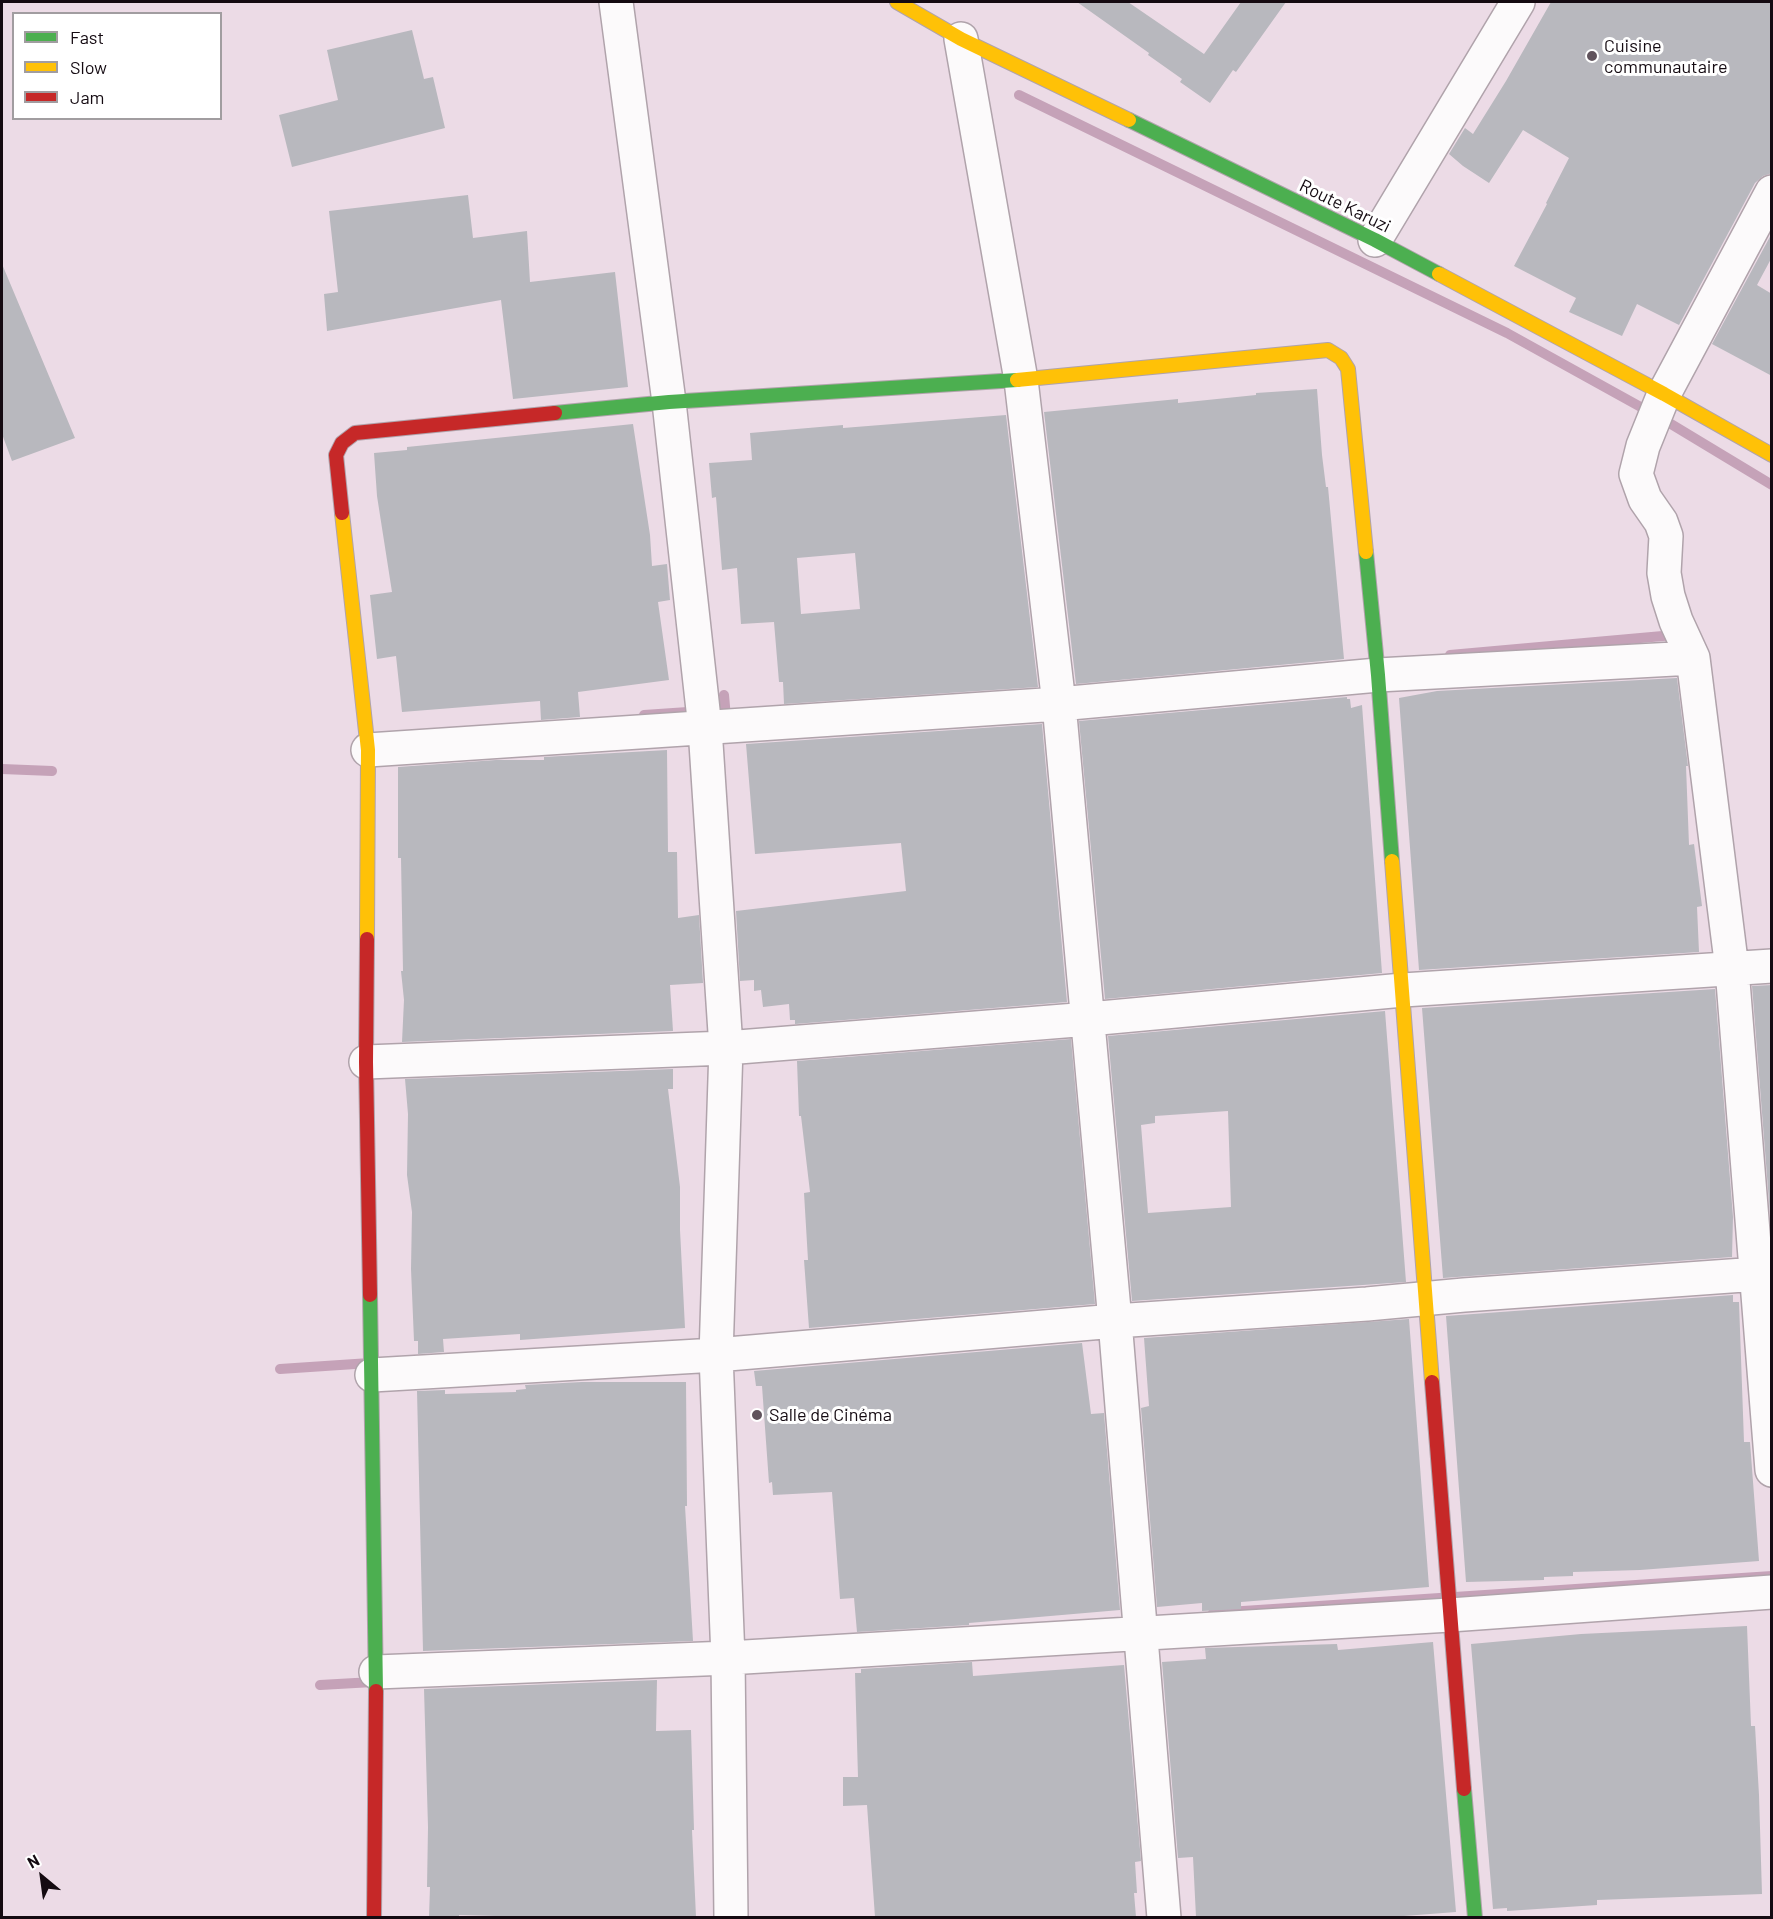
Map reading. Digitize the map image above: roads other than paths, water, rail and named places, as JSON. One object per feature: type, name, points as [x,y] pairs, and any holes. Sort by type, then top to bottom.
[{"type":"street","points":[[616,2],[669,402],[705,728],[726,1048],[716,1355],[728,1659],[730,1917]]},
{"type":"street","name":"Route Karuzi","points":[[897,2],[961,39],[1375,240],[1664,394],[1772,455]]},
{"type":"street","points":[[1375,240],[1518,2]]},
{"type":"street","points":[[961,39],[1021,380],[1059,704],[1089,1019],[1164,1917]]},
{"type":"street","points":[[1772,192],[1664,394],[1643,446],[1636,474],[1645,499],[1661,522],[1666,536],[1664,573],[1668,596],[1676,621],[1693,658],[1732,969],[1764,1274],[1772,1470]]},
{"type":"street","points":[[374,1917],[376,1672],[366,1062],[368,750],[336,455],[342,443],[355,433],[669,402],[1021,380],[1328,350],[1341,358],[1348,369],[1378,675],[1475,1917]]},
{"type":"street","points":[[368,750],[1059,704],[1378,675],[1693,658]]},
{"type":"street","points":[[366,1062],[726,1048],[1089,1019],[1403,990],[1772,966]]},
{"type":"street","points":[[372,1375],[716,1355],[1115,1321],[1764,1274]]},
{"type":"street","points":[[376,1672],[728,1659],[1140,1632],[1450,1615],[1772,1592]]},
{"type":"waterway","points":[[1019,95],[1507,333],[1666,421],[1772,485]]},
{"type":"waterway","points":[[1450,655],[1674,635]]},
{"type":"waterway","points":[[724,695],[726,718],[729,718]]},
{"type":"waterway","points":[[644,715],[688,712]]},
{"type":"waterway","points":[[2,769],[52,771]]},
{"type":"waterway","points":[[280,1369],[370,1363]]},
{"type":"waterway","points":[[1213,1613],[1772,1576]]},
{"type":"waterway","points":[[320,1685],[373,1682]]},
{"type":"place","name":"Cuisine communautaire","points":[[1592,56]]},
{"type":"place","name":"Salle de Cinéma","points":[[757,1415]]}]
